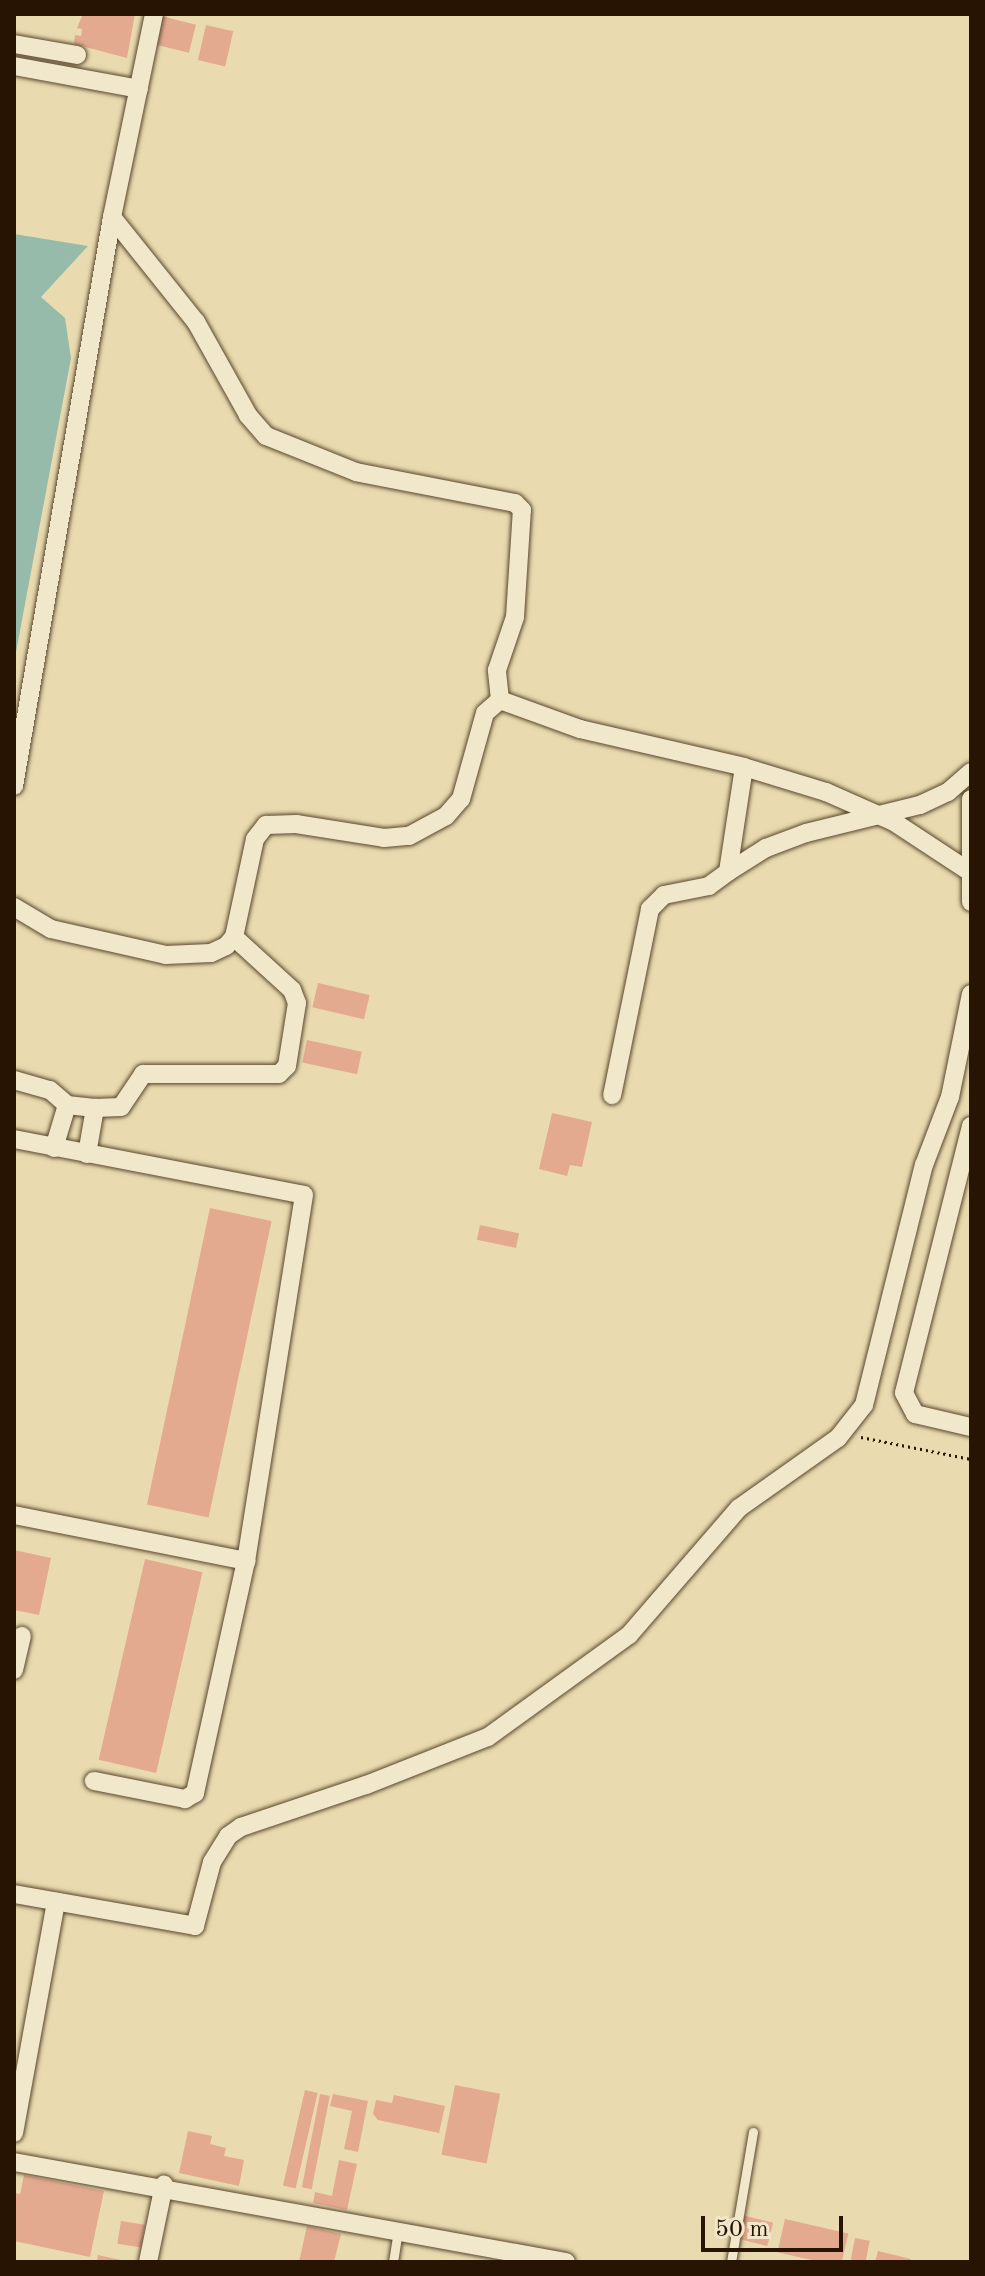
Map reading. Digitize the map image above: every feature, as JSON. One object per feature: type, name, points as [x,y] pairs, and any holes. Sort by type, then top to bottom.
[{"type":"street","points":[[14,786],[112,217],[127,164],[154,14]]},
{"type":"street","points":[[14,44],[77,55]]},
{"type":"street","points":[[14,66],[139,89]]},
{"type":"street","points":[[112,217],[196,322],[248,415],[266,436],[356,472],[515,503],[522,510],[515,617],[496,678],[500,700]]},
{"type":"street","points":[[500,700],[591,732],[744,767],[883,816],[970,872]]},
{"type":"street","points":[[14,907],[51,929],[166,955],[211,953],[234,937],[260,829],[287,823],[384,838],[426,830],[461,799],[485,713],[500,700]]},
{"type":"street","points":[[728,872],[744,767]]},
{"type":"street","points":[[612,1095],[650,909],[664,895],[709,886],[766,848],[806,833],[883,816],[948,792],[971,772]]},
{"type":"street","points":[[971,799],[971,902]]},
{"type":"street","points":[[14,1080],[50,1090],[67,1105],[121,1107],[143,1074],[269,1075],[287,1066],[297,1003],[292,990],[234,937]]},
{"type":"street","points":[[14,1894],[195,1926],[212,1862],[228,1836],[258,1819],[366,1785],[513,1723],[629,1635],[739,1508],[843,1434],[864,1405],[876,1367],[924,1165],[961,1057],[971,994]]},
{"type":"street","points":[[54,1148],[67,1105]]},
{"type":"street","points":[[87,1154],[95,1108]]},
{"type":"street","points":[[971,1126],[904,1393],[915,1414],[971,1427]]},
{"type":"street","points":[[14,1139],[304,1193],[246,1561],[195,1793],[185,1799],[94,1781]]},
{"type":"street","points":[[14,1515],[246,1561]]},
{"type":"street","points":[[14,1670],[22,1636]]},
{"type":"street","points":[[14,2133],[56,1902]]},
{"type":"street","points":[[14,2162],[164,2185],[398,2229],[516,2257],[566,2262]]},
{"type":"street","points":[[148,2262],[164,2185]]},
{"type":"lane","points":[[731,2262],[753,2132]]},
{"type":"lane","points":[[393,2262],[398,2229]]},
{"type":"path","points":[[843,1434],[971,1459]]},
{"type":"shaded area","points":[[14,234],[88,246],[41,297],[65,318],[71,358],[14,663]]},
{"type":"building","points":[[83,14],[135,14],[127,58],[74,44],[75,35],[81,36],[82,29],[77,28]]},
{"type":"building","points":[[161,16],[196,25],[189,53],[154,44]]},
{"type":"building","points":[[206,25],[233,31],[225,66],[198,60]]},
{"type":"building","points":[[318,983],[370,995],[364,1019],[312,1007]]},
{"type":"building","points":[[307,1040],[362,1052],[357,1074],[302,1062]]},
{"type":"building","points":[[552,1113],[592,1122],[582,1167],[570,1165],[567,1176],[539,1169]]},
{"type":"building","points":[[210,1208],[272,1221],[209,1517],[147,1504]]},
{"type":"building","points":[[480,1225],[519,1233],[516,1248],[477,1240]]},
{"type":"building","points":[[14,1550],[51,1558],[39,1615],[14,1610]]},
{"type":"building","points":[[145,1559],[202,1572],[156,1773],[99,1760]]},
{"type":"building","points":[[455,2085],[500,2094],[487,2163],[441,2155]]},
{"type":"building","points":[[305,2090],[318,2093],[296,2188],[283,2185]]},
{"type":"building","points":[[320,2094],[330,2096],[312,2189],[302,2187]]},
{"type":"building","points":[[333,2094],[368,2101],[358,2152],[344,2149],[352,2111],[330,2106]]},
{"type":"building","points":[[394,2095],[445,2106],[439,2133],[378,2120],[373,2114],[376,2100],[392,2103]]},
{"type":"building","points":[[188,2131],[212,2136],[210,2144],[226,2148],[224,2156],[244,2160],[239,2186],[179,2173]]},
{"type":"building","points":[[339,2160],[357,2164],[347,2210],[313,2203],[315,2192],[332,2196]]},
{"type":"building","points":[[24,2175],[104,2191],[90,2257],[14,2241],[14,2193],[20,2194]]},
{"type":"building","points":[[742,2215],[773,2223],[767,2246],[736,2238]]},
{"type":"building","points":[[785,2219],[848,2234],[842,2262],[820,2262],[777,2252]]},
{"type":"building","points":[[121,2221],[145,2225],[141,2247],[117,2244]]},
{"type":"building","points":[[307,2226],[341,2234],[334,2262],[299,2262]]},
{"type":"building","points":[[855,2238],[870,2241],[866,2262],[851,2260]]},
{"type":"building","points":[[878,2251],[911,2259],[910,2262],[875,2262]]},
{"type":"building","points":[[98,2255],[125,2261],[97,2262]]}]
